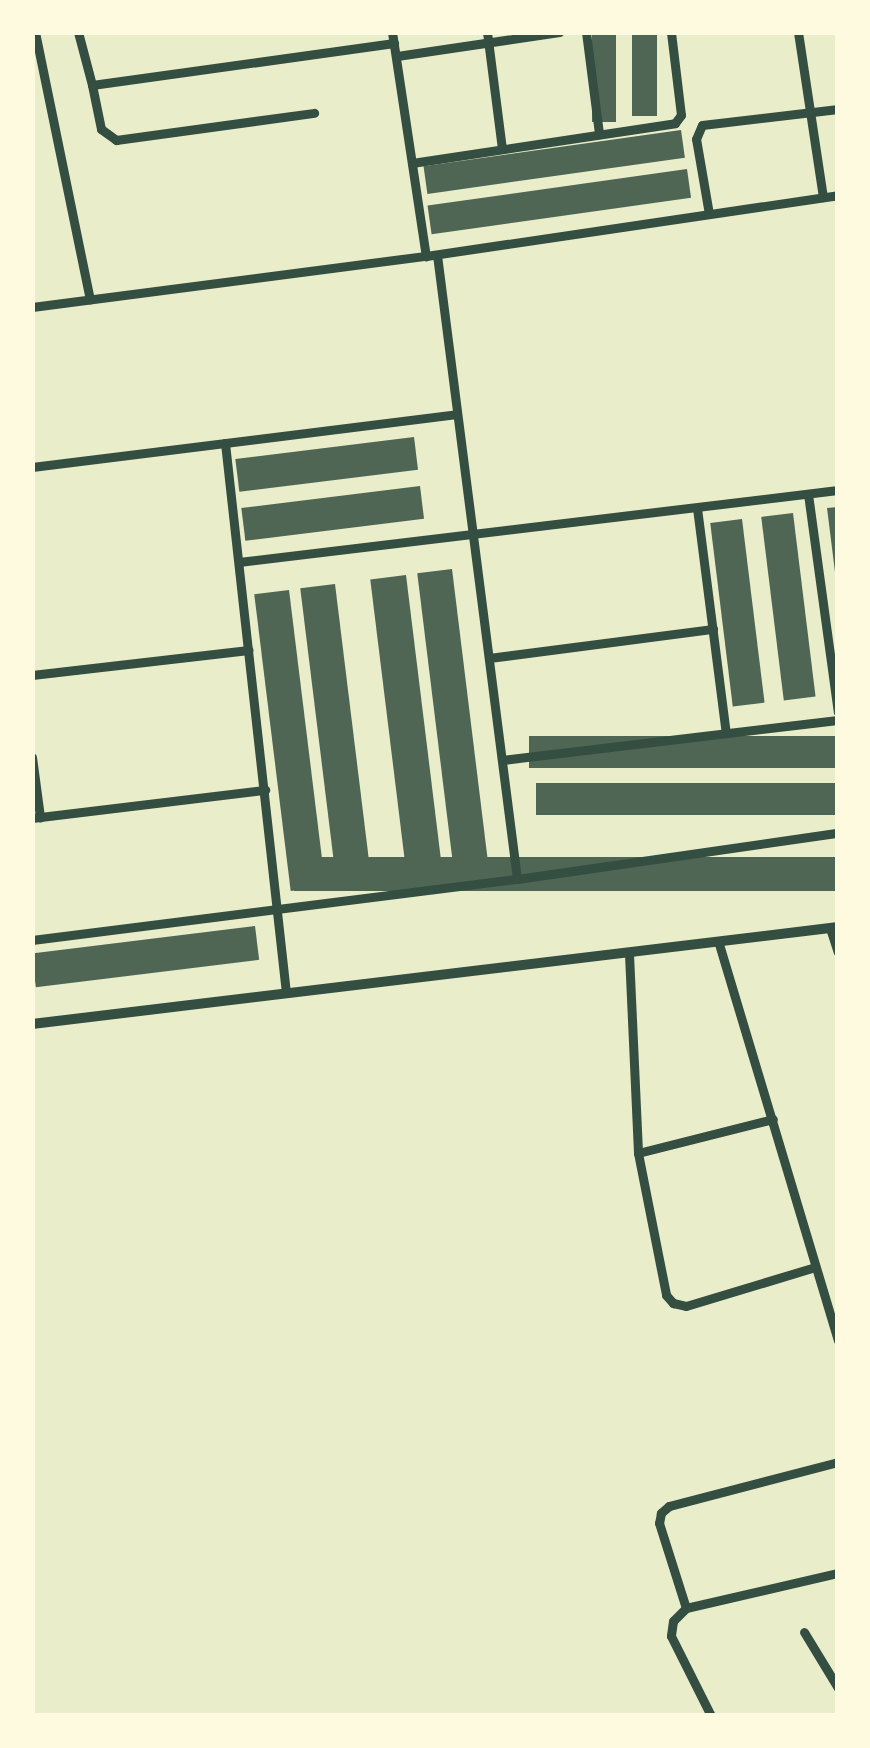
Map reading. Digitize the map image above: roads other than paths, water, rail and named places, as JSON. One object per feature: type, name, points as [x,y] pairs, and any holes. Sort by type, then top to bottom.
[{"type":"street","points":[[35,32],[90,299]]},
{"type":"street","points":[[78,32],[102,128],[116,140],[314,113]]},
{"type":"street","points":[[397,56],[488,38],[559,32]]},
{"type":"street","points":[[586,32],[599,134]]},
{"type":"street","points":[[412,162],[679,120],[671,32]]},
{"type":"street","points":[[798,32],[824,197]]},
{"type":"street","points":[[92,85],[393,38],[458,414],[517,879]]},
{"type":"street","points":[[488,38],[502,149]]},
{"type":"street","points":[[709,214],[696,139],[702,125],[838,109]]},
{"type":"street","points":[[32,306],[432,255],[838,195]]},
{"type":"street","points":[[32,467],[458,414]]},
{"type":"street","points":[[225,443],[286,993]]},
{"type":"street","points":[[239,562],[838,490]]},
{"type":"street","points":[[502,760],[838,716],[808,494]]},
{"type":"street","points":[[697,508],[726,733]]},
{"type":"street","points":[[488,658],[713,629]]},
{"type":"street","points":[[32,675],[249,650]]},
{"type":"street","points":[[32,757],[36,817],[265,790]]},
{"type":"street","points":[[32,940],[517,879],[838,833]]},
{"type":"street","points":[[32,1024],[834,928],[838,952]]},
{"type":"street","points":[[719,944],[838,1342]]},
{"type":"street","points":[[629,954],[638,1152],[666,1295],[674,1304],[686,1306],[816,1267]]},
{"type":"street","points":[[638,1152],[773,1119]]},
{"type":"street","points":[[686,1608],[659,1523],[661,1513],[669,1506],[838,1462]]},
{"type":"street","points":[[711,1716],[671,1636],[673,1622],[686,1608],[838,1573]]},
{"type":"street","points":[[804,1632],[838,1688]]}]
